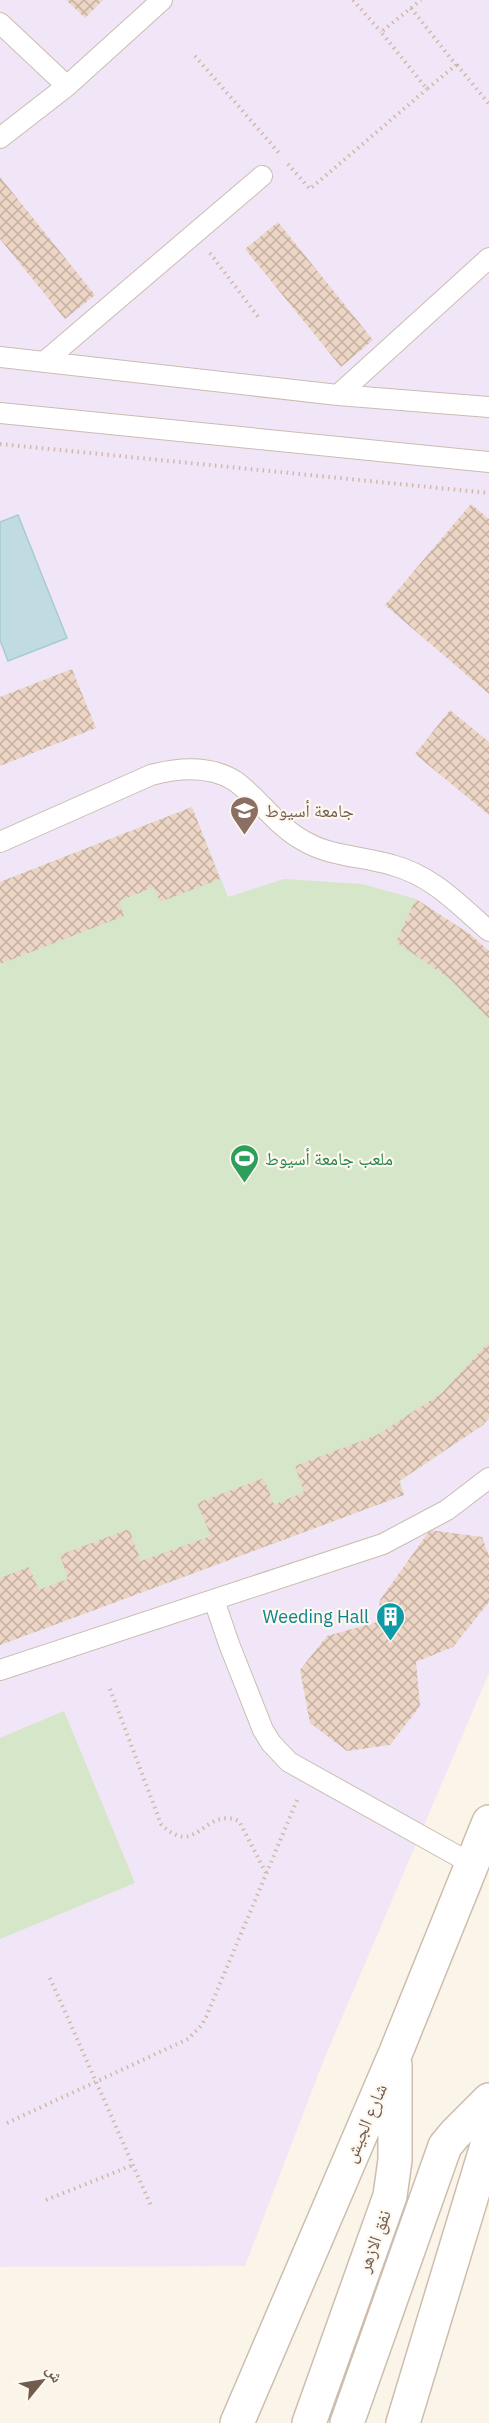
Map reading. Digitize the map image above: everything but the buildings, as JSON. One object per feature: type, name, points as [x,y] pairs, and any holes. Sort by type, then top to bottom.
[{"type":"main road","name":"شارع الجيش","points":[[237,2423],[396,2052],[489,1822]]},
{"type":"main road","name":"نفق الازهر","points":[[309,2423],[390,2196],[395,2160],[396,2052]]},
{"type":"main road","name":"نفق الازهر","points":[[347,2423],[445,2146],[489,2100]]},
{"type":"main road","points":[[403,2423],[489,2139]]},
{"type":"lane","points":[[2,132],[67,86],[162,0]]},
{"type":"lane","points":[[0,23],[67,86]]},
{"type":"lane","points":[[44,362],[262,176]]},
{"type":"lane","points":[[338,395],[489,258]]},
{"type":"lane","points":[[0,357],[338,395],[489,407]]},
{"type":"lane","points":[[0,413],[489,462]]},
{"type":"lane","points":[[0,842],[151,775],[191,768],[211,772],[235,781],[284,828],[303,841],[329,852],[393,865],[430,880],[489,931]]},
{"type":"lane","points":[[0,1670],[383,1544],[447,1510],[489,1478]]},
{"type":"lane","points":[[214,1600],[263,1730],[279,1753],[309,1773],[472,1864]]},
{"type":"path","points":[[353,0],[427,89]]},
{"type":"path","points":[[381,32],[421,0]]},
{"type":"path","points":[[411,8],[489,104]]},
{"type":"path","points":[[195,56],[279,154]]},
{"type":"path","points":[[287,163],[310,189],[456,65]]},
{"type":"path","points":[[195,233],[260,318]]},
{"type":"path","points":[[0,444],[489,493]]},
{"type":"path","points":[[110,1689],[161,1824],[172,1835],[179,1837],[187,1836],[220,1819],[232,1818],[239,1821],[266,1874]]},
{"type":"path","points":[[7,2123],[188,2039],[201,2026],[309,1773]]},
{"type":"path","points":[[50,1978],[152,2208]]},
{"type":"path","points":[[46,2200],[133,2165]]},
{"type":"shaded area","name":"جامعة أسيوط","points":[[0,0],[489,0],[489,1673],[323,2062],[245,2266],[0,2267]]},
{"type":"green space","name":"ملعب جامعة أسيوط","points":[[192,807],[228,897],[284,879],[362,884],[416,899],[471,935],[489,951],[489,1418],[483,1425],[400,1481],[404,1495],[0,1645],[0,882]]},
{"type":"green space","points":[[64,1711],[135,1883],[0,1939],[0,1738]]},
{"type":"water","points":[[18,515],[67,638],[8,661],[0,640],[0,522]]},
{"type":"place","name":"جامعة أسيوط","points":[[244,836]]},
{"type":"place","name":"ملعب جامعة أسيوط","points":[[244,1184]]},
{"type":"place","name":"Weeding Hall","points":[[390,1642]]}]
